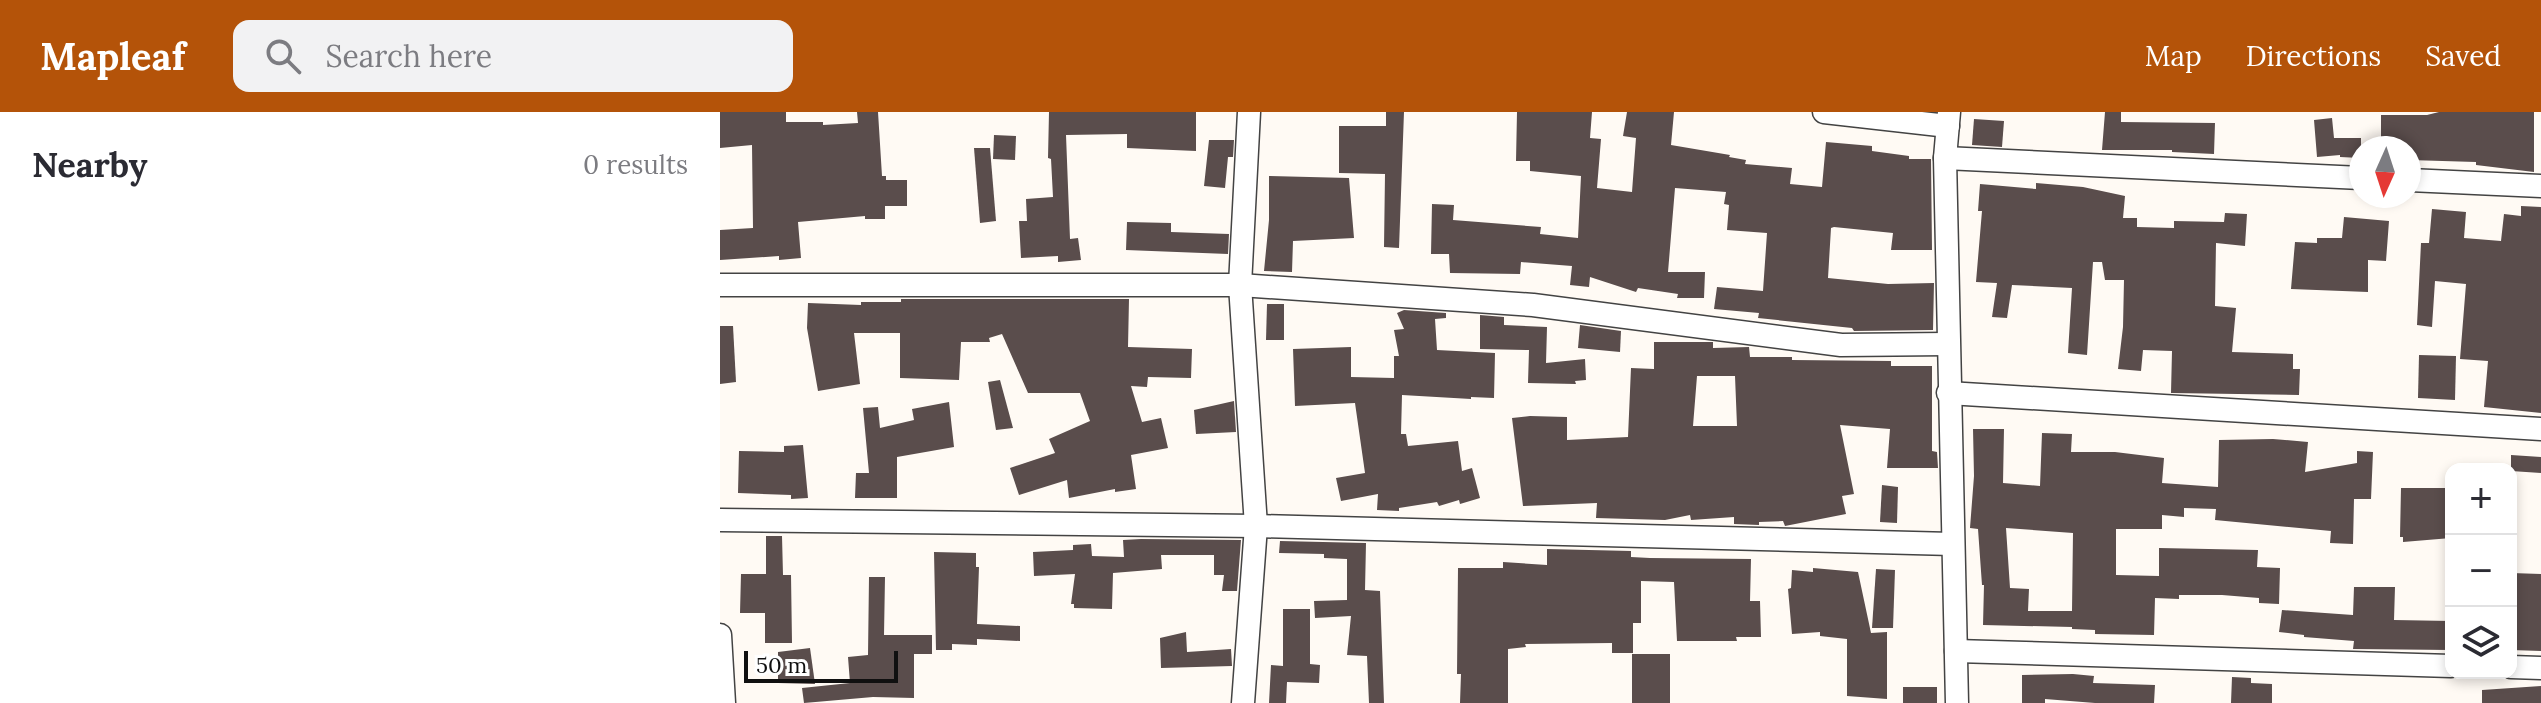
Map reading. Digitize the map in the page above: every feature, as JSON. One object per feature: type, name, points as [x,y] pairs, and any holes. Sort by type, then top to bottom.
[{"type":"street","points":[[1243,703],[1256,526],[1240,285],[1249,112]]},
{"type":"street","points":[[1824,112],[1948,119],[1945,158],[1948,393],[1957,703]]},
{"type":"street","points":[[1945,158],[2349,177]]},
{"type":"street","points":[[2421,181],[2541,186]]},
{"type":"street","points":[[720,285],[1240,285],[1533,305],[1841,345],[1948,344]]},
{"type":"street","points":[[1948,393],[2541,429]]},
{"type":"street","points":[[720,520],[1256,526],[1952,544]]},
{"type":"street","points":[[720,635],[724,703]]},
{"type":"street","points":[[1956,651],[2445,666]]},
{"type":"street","points":[[2517,667],[2541,668]]},
{"type":"building","points":[[720,112],[786,112],[786,122],[823,122],[823,125],[858,123],[857,112],[878,112],[882,176],[886,176],[886,180],[907,180],[907,206],[885,206],[885,219],[865,219],[865,216],[798,222],[801,258],[779,260],[779,256],[720,260],[720,230],[753,228],[752,145],[720,148]]},
{"type":"building","points":[[1049,112],[1196,112],[1196,151],[1127,148],[1127,134],[1066,135],[1070,239],[1078,238],[1081,260],[1058,262],[1058,256],[1021,258],[1019,221],[1027,221],[1026,199],[1053,197],[1051,159],[1048,158]]},
{"type":"building","points":[[1386,112],[1404,112],[1399,248],[1384,247],[1385,174],[1339,173],[1339,126],[1386,126]]},
{"type":"building","points":[[1517,112],[1592,112],[1590,138],[1601,139],[1597,188],[1632,192],[1636,138],[1623,136],[1627,112],[1674,112],[1671,145],[1730,155],[1746,160],[1745,164],[1792,168],[1790,184],[1822,187],[1826,142],[1872,146],[1872,151],[1909,156],[1909,159],[1931,159],[1932,250],[1891,250],[1893,233],[1834,227],[1831,228],[1828,278],[1888,284],[1934,283],[1933,330],[1854,331],[1852,328],[1758,318],[1759,313],[1714,309],[1717,287],[1763,291],[1767,233],[1727,230],[1729,205],[1724,204],[1726,192],[1675,188],[1668,272],[1705,272],[1704,298],[1677,298],[1678,294],[1638,288],[1636,292],[1590,277],[1589,287],[1570,285],[1572,266],[1521,262],[1520,274],[1450,273],[1449,254],[1431,254],[1432,204],[1454,205],[1453,220],[1541,227],[1540,234],[1578,238],[1581,176],[1530,171],[1530,161],[1516,161]]},
{"type":"building","points":[[2105,112],[2121,112],[2121,122],[2215,123],[2214,154],[2172,150],[2102,150]]},
{"type":"building","points":[[2439,112],[2534,112],[2534,172],[2476,165],[2476,162],[2421,160],[2421,136],[2381,136],[2381,115]]},
{"type":"building","points":[[2332,118],[2334,138],[2349,138],[2349,157],[2317,157],[2314,120]]},
{"type":"building","points":[[1974,119],[2004,121],[2002,147],[1972,145]]},
{"type":"building","points":[[994,135],[1016,136],[1015,160],[993,159]]},
{"type":"building","points":[[1209,140],[1234,140],[1233,157],[1228,157],[1225,188],[1204,186]]},
{"type":"building","points":[[974,148],[990,148],[996,221],[980,223]]},
{"type":"building","points":[[1269,176],[1349,178],[1354,238],[1293,241],[1292,272],[1264,271]]},
{"type":"building","points":[[2036,183],[2083,187],[2125,196],[2123,218],[2137,218],[2137,227],[2174,228],[2174,221],[2224,222],[2225,213],[2247,214],[2245,246],[2216,243],[2215,306],[2236,308],[2232,352],[2293,354],[2293,369],[2300,369],[2299,395],[2171,393],[2172,351],[2143,350],[2141,371],[2118,369],[2124,280],[2105,280],[2102,262],[2093,262],[2087,355],[2068,353],[2072,288],[2012,285],[2007,318],[1992,317],[1997,283],[1976,282],[1982,211],[1978,211],[1980,184],[2036,189]]},
{"type":"building","points":[[2521,206],[2541,207],[2541,413],[2484,407],[2488,361],[2460,359],[2466,284],[2435,281],[2432,327],[2417,325],[2421,243],[2429,243],[2432,209],[2466,212],[2464,238],[2501,241],[2504,214],[2521,216]]},
{"type":"building","points":[[2344,217],[2389,221],[2386,261],[2368,260],[2368,292],[2291,289],[2295,242],[2317,243],[2317,238],[2342,238]]},
{"type":"building","points":[[1127,222],[1171,223],[1171,232],[1229,234],[1228,254],[1126,250]]},
{"type":"building","points":[[901,299],[1129,299],[1128,347],[1192,349],[1191,378],[1148,377],[1147,387],[1131,386],[1142,422],[1161,418],[1168,448],[1131,455],[1136,489],[1115,492],[1115,489],[1069,498],[1067,480],[1019,495],[1010,468],[1055,453],[1049,439],[1090,421],[1080,393],[1028,393],[1002,334],[989,338],[990,342],[961,342],[959,380],[900,378],[900,333],[854,333],[860,384],[818,391],[807,328],[808,303],[861,305],[861,302],[901,302]]},
{"type":"building","points":[[1267,304],[1284,304],[1284,340],[1266,340]]},
{"type":"building","points":[[1404,310],[1446,313],[1446,318],[1435,319],[1437,350],[1495,353],[1494,398],[1402,395],[1401,434],[1406,434],[1408,446],[1458,441],[1462,471],[1472,468],[1480,498],[1460,504],[1459,500],[1439,506],[1437,502],[1399,508],[1399,511],[1377,510],[1378,494],[1341,501],[1336,478],[1365,473],[1355,403],[1295,406],[1293,349],[1351,347],[1351,377],[1394,378],[1394,356],[1399,356],[1394,330],[1404,329],[1397,313]]},
{"type":"building","points":[[1480,315],[1504,317],[1504,325],[1547,327],[1546,363],[1585,359],[1586,380],[1575,381],[1576,384],[1528,383],[1529,350],[1480,349]]},
{"type":"building","points":[[1580,325],[1621,331],[1620,352],[1578,348]]},
{"type":"building","points":[[720,326],[733,326],[736,382],[720,384]]},
{"type":"building","points":[[1654,342],[1713,342],[1713,348],[1749,347],[1750,357],[1891,361],[1891,366],[1932,366],[1932,451],[1937,452],[1938,468],[1887,468],[1890,429],[1840,425],[1854,494],[1842,496],[1846,514],[1785,526],[1783,521],[1759,522],[1759,525],[1734,524],[1734,517],[1691,520],[1690,515],[1665,520],[1596,518],[1597,503],[1523,506],[1512,418],[1567,417],[1567,440],[1628,437],[1631,368],[1654,369]],"holes":[[[1697,376],[1735,376],[1737,426],[1693,426]]]},
{"type":"building","points":[[2419,355],[2456,356],[2455,400],[2418,398]]},
{"type":"building","points":[[1000,380],[1013,428],[996,430],[988,382]]},
{"type":"building","points":[[1234,401],[1236,432],[1196,434],[1194,410]]},
{"type":"building","points":[[949,402],[954,447],[897,457],[897,498],[855,498],[856,473],[869,473],[863,408],[878,407],[880,428],[914,420],[912,409]]},
{"type":"building","points":[[1973,429],[2004,429],[2003,483],[2040,486],[2042,433],[2072,434],[2071,452],[2115,452],[2164,458],[2162,483],[2218,487],[2219,440],[2308,442],[2305,472],[2357,463],[2357,451],[2373,452],[2371,499],[2354,499],[2353,544],[2330,543],[2331,531],[2215,520],[2216,509],[2184,508],[2184,517],[2162,515],[2162,529],[2116,529],[2116,575],[2159,576],[2159,548],[2258,550],[2257,567],[2280,568],[2279,604],[2259,603],[2259,598],[2222,595],[2155,598],[2154,635],[2095,634],[2095,630],[2072,627],[1983,625],[1984,585],[1978,529],[1970,528],[1974,476]],"holes":[[[2006,528],[2073,533],[2072,611],[2028,611],[2029,589],[2010,588]]]},
{"type":"building","points":[[803,445],[808,498],[738,493],[739,451],[784,452],[784,446]]},
{"type":"building","points":[[2511,455],[2541,457],[2541,473],[2517,471],[2517,463],[2511,463]]},
{"type":"building","points":[[1882,485],[1898,487],[1897,523],[1880,522]]},
{"type":"building","points":[[2401,488],[2445,488],[2445,538],[2403,542],[2403,537],[2400,537]]},
{"type":"building","points":[[766,536],[782,536],[783,575],[791,575],[792,643],[765,643],[765,613],[740,613],[741,574],[766,574]]},
{"type":"building","points":[[1123,540],[1241,540],[1237,591],[1222,591],[1224,575],[1214,575],[1214,555],[1161,555],[1162,569],[1113,573],[1112,609],[1074,608],[1071,604],[1075,574],[1034,576],[1033,552],[1073,550],[1073,545],[1091,544],[1092,556],[1124,557]]},
{"type":"building","points":[[1280,541],[1366,543],[1365,590],[1380,591],[1384,703],[1369,703],[1367,656],[1347,655],[1351,616],[1315,618],[1314,601],[1347,600],[1347,559],[1324,558],[1324,554],[1279,553]]},
{"type":"building","points":[[1547,549],[1631,551],[1631,557],[1650,558],[1751,559],[1750,601],[1760,601],[1761,637],[1736,637],[1737,641],[1677,641],[1674,582],[1641,581],[1641,623],[1633,623],[1633,653],[1612,653],[1612,643],[1525,644],[1526,647],[1508,649],[1508,703],[1460,703],[1461,674],[1457,674],[1458,568],[1503,568],[1503,562],[1547,565]]},
{"type":"building","points":[[934,552],[976,553],[976,567],[979,567],[977,624],[1020,626],[1020,641],[977,639],[977,645],[952,644],[952,650],[936,650]]},
{"type":"building","points":[[1813,568],[1858,572],[1871,633],[1887,632],[1887,699],[1847,696],[1847,639],[1820,636],[1820,632],[1792,634],[1788,589],[1791,588],[1792,570],[1813,572]]},
{"type":"building","points":[[1876,569],[1895,570],[1893,628],[1872,628]]},
{"type":"building","points":[[2517,573],[2541,574],[2541,651],[2517,650]]},
{"type":"building","points":[[869,577],[885,577],[884,635],[932,635],[932,654],[914,654],[914,698],[873,697],[804,703],[802,688],[850,683],[848,657],[868,655]]},
{"type":"building","points":[[2354,587],[2395,587],[2394,620],[2445,621],[2445,650],[2353,649],[2354,641],[2279,632],[2282,610],[2353,615]]},
{"type":"building","points":[[1283,609],[1310,609],[1310,664],[1320,665],[1319,683],[1287,682],[1286,703],[1269,703],[1271,665],[1283,666]]},
{"type":"building","points":[[1186,632],[1187,652],[1231,649],[1232,666],[1161,668],[1160,638]]},
{"type":"building","points":[[810,648],[815,684],[778,683],[778,652]]},
{"type":"building","points":[[1632,654],[1670,654],[1670,703],[1632,703]]},
{"type":"building","points":[[2022,675],[2094,676],[2093,683],[2155,685],[2154,703],[2045,699],[2045,703],[2022,703]]},
{"type":"building","points":[[2232,677],[2251,678],[2251,683],[2272,684],[2272,703],[2231,703]]},
{"type":"building","points":[[2541,686],[2541,703],[2482,703],[2482,690]]},
{"type":"building","points":[[1903,687],[1937,687],[1937,703],[1903,703]]}]
